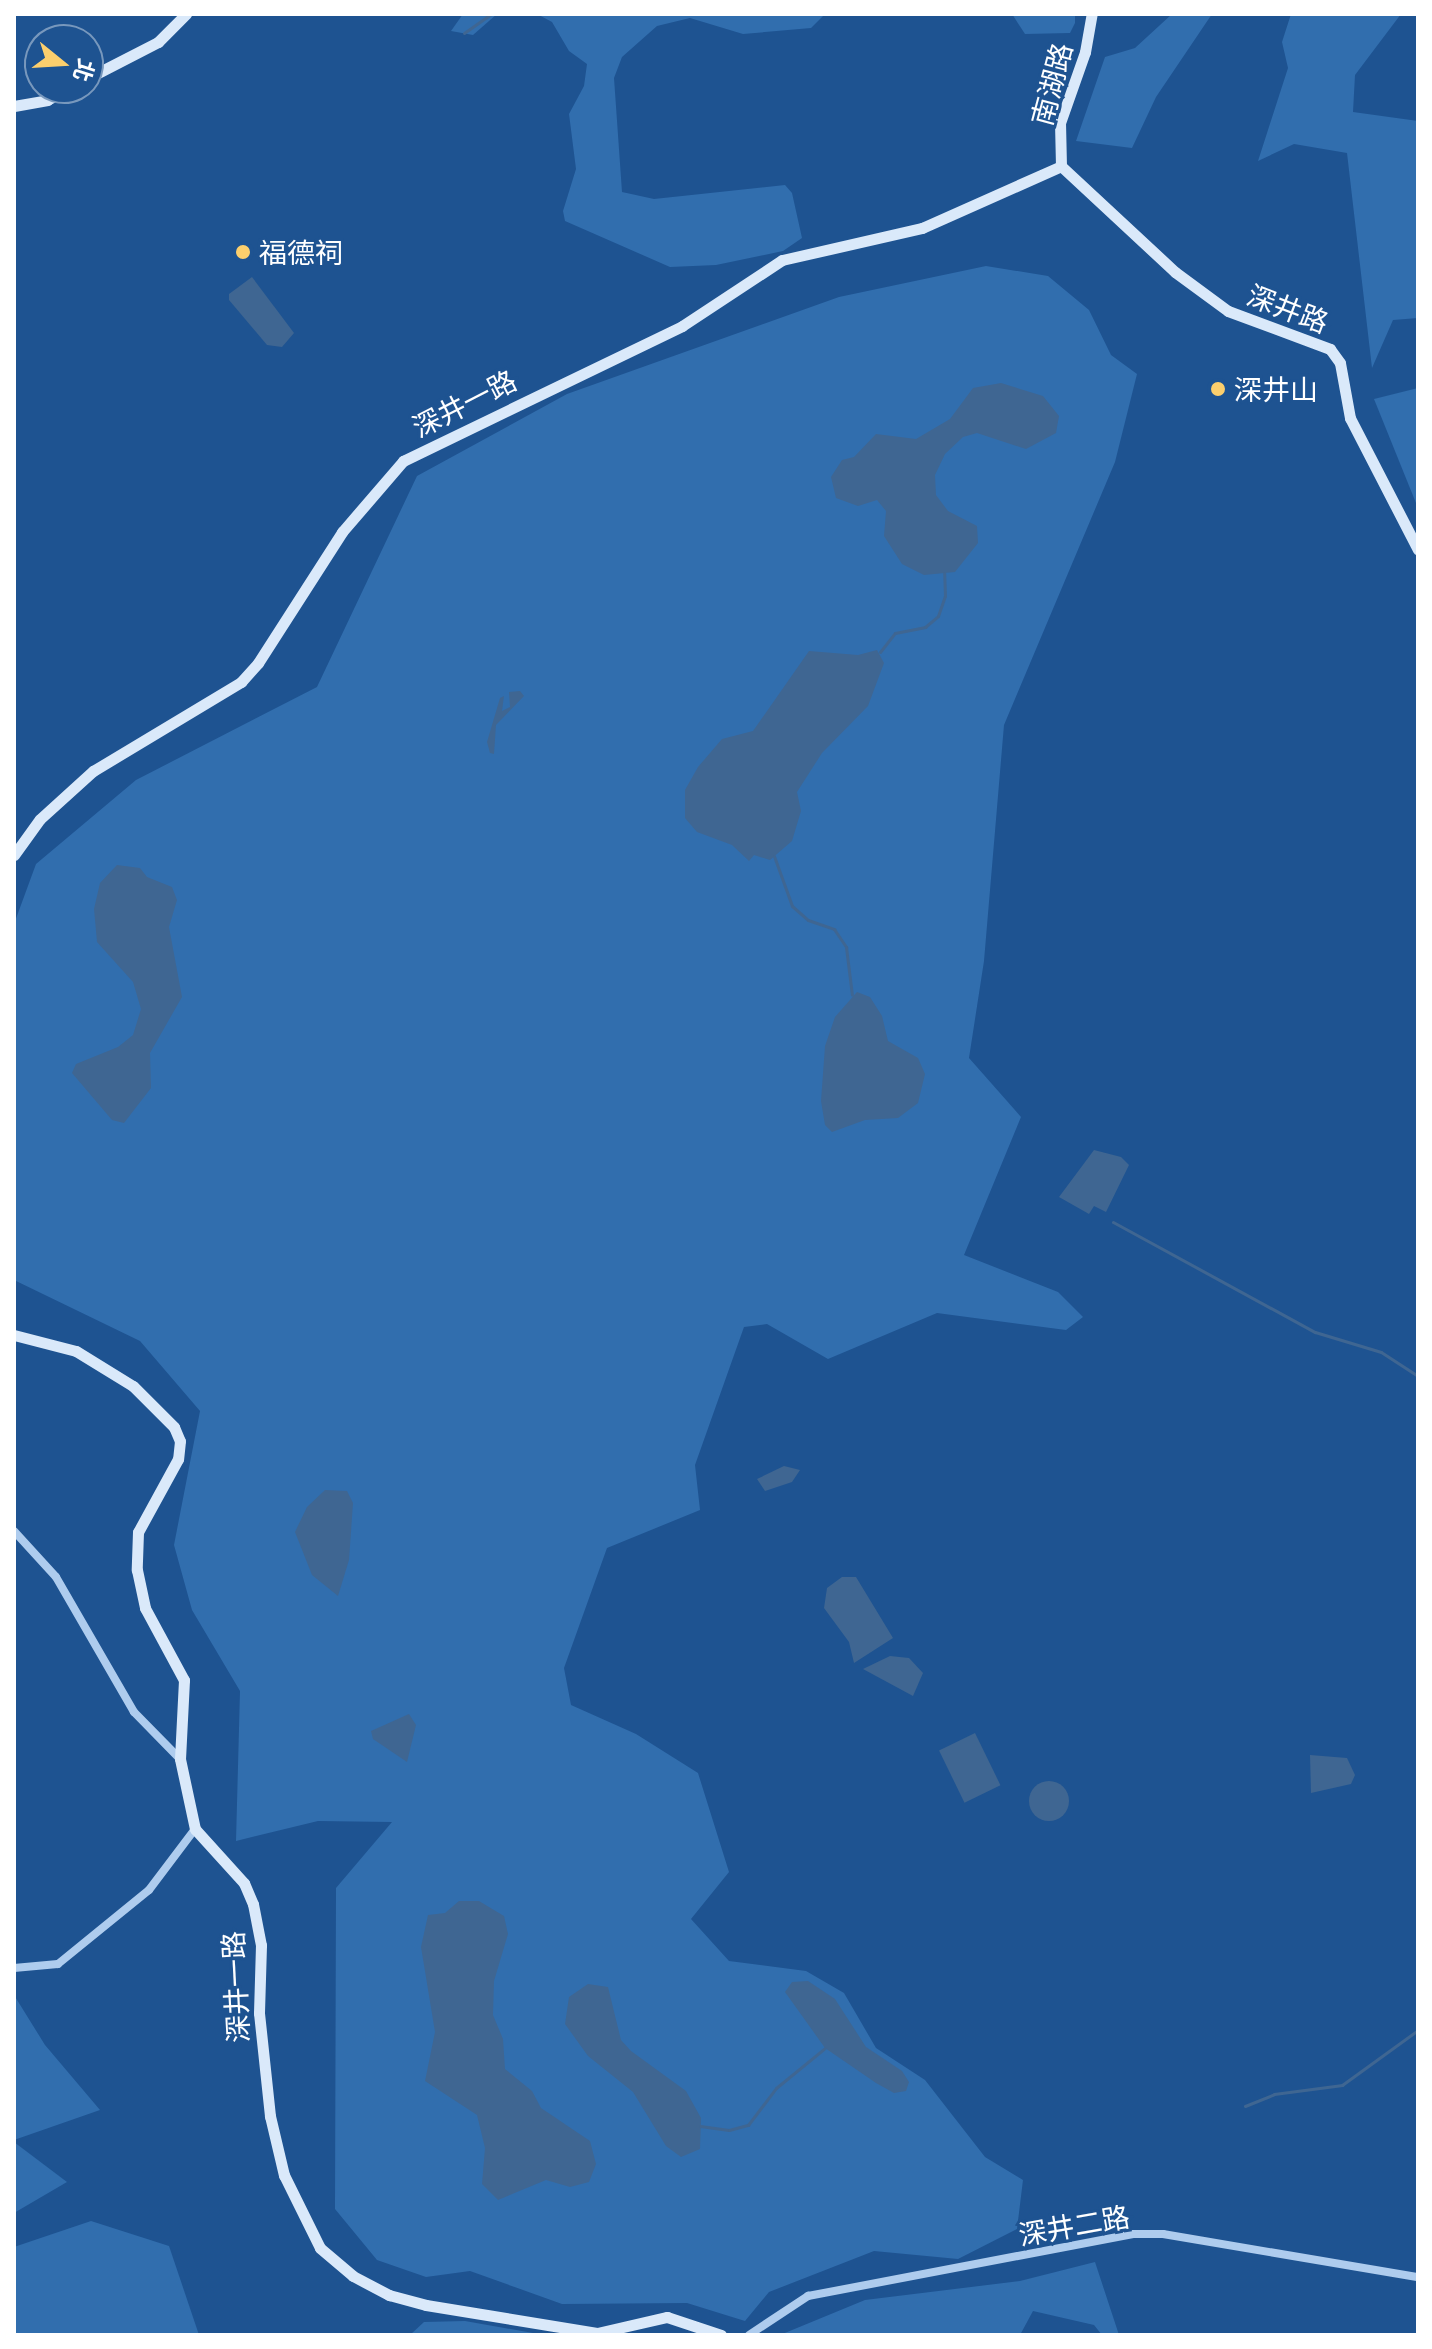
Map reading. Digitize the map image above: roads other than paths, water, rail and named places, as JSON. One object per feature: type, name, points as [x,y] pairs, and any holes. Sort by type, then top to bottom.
[{"type":"street","points":[[104,70],[158,42],[186,14]]},
{"type":"street","name":"南湖路","points":[[1061,166],[1060,123],[1085,52],[1092,14]]},
{"type":"street","name":"深井路","points":[[1061,166],[1175,272],[1228,311],[1330,349],[1340,363],[1350,418],[1418,550]]},
{"type":"street","name":"深井一路","points":[[14,855],[40,819],[93,771],[241,682],[258,663],[342,532],[403,461],[682,326],[782,260],[922,228],[1061,166]]},
{"type":"street","name":"深井一路","points":[[14,1335],[76,1351],[133,1386],[174,1427],[180,1441],[178,1459],[138,1532],[137,1570],[145,1608],[184,1680],[180,1759],[195,1829],[207,1849],[244,1883],[253,1904],[261,1945],[259,2013],[270,2116],[284,2175],[320,2248],[353,2276],[389,2295],[426,2305],[597,2333],[667,2317],[721,2335]]},
{"type":"street","points":[[14,1531],[56,1577],[134,1712],[180,1759]]},
{"type":"street","points":[[14,1968],[58,1964],[149,1890],[195,1829]]},
{"type":"street","name":"深井二路","points":[[749,2335],[808,2296],[1133,2234],[1163,2234],[1418,2277]]},
{"type":"waterway","points":[[464,33],[491,14]]},
{"type":"waterway","points":[[880,652],[895,633],[925,627],[938,616],[945,596],[944,573]]},
{"type":"waterway","points":[[774,856],[792,906],[808,920],[834,929],[846,947],[852,995]]},
{"type":"waterway","points":[[1113,1222],[1315,1332],[1381,1352],[1418,1376]]},
{"type":"waterway","points":[[1245,2106],[1274,2094],[1342,2085],[1418,2030]]},
{"type":"waterway","points":[[700,2126],[729,2130],[748,2125],[776,2088],[825,2048]]},
{"type":"place","name":"福德祠","points":[[243,252]]},
{"type":"place","name":"深井山","points":[[1218,389]]}]
